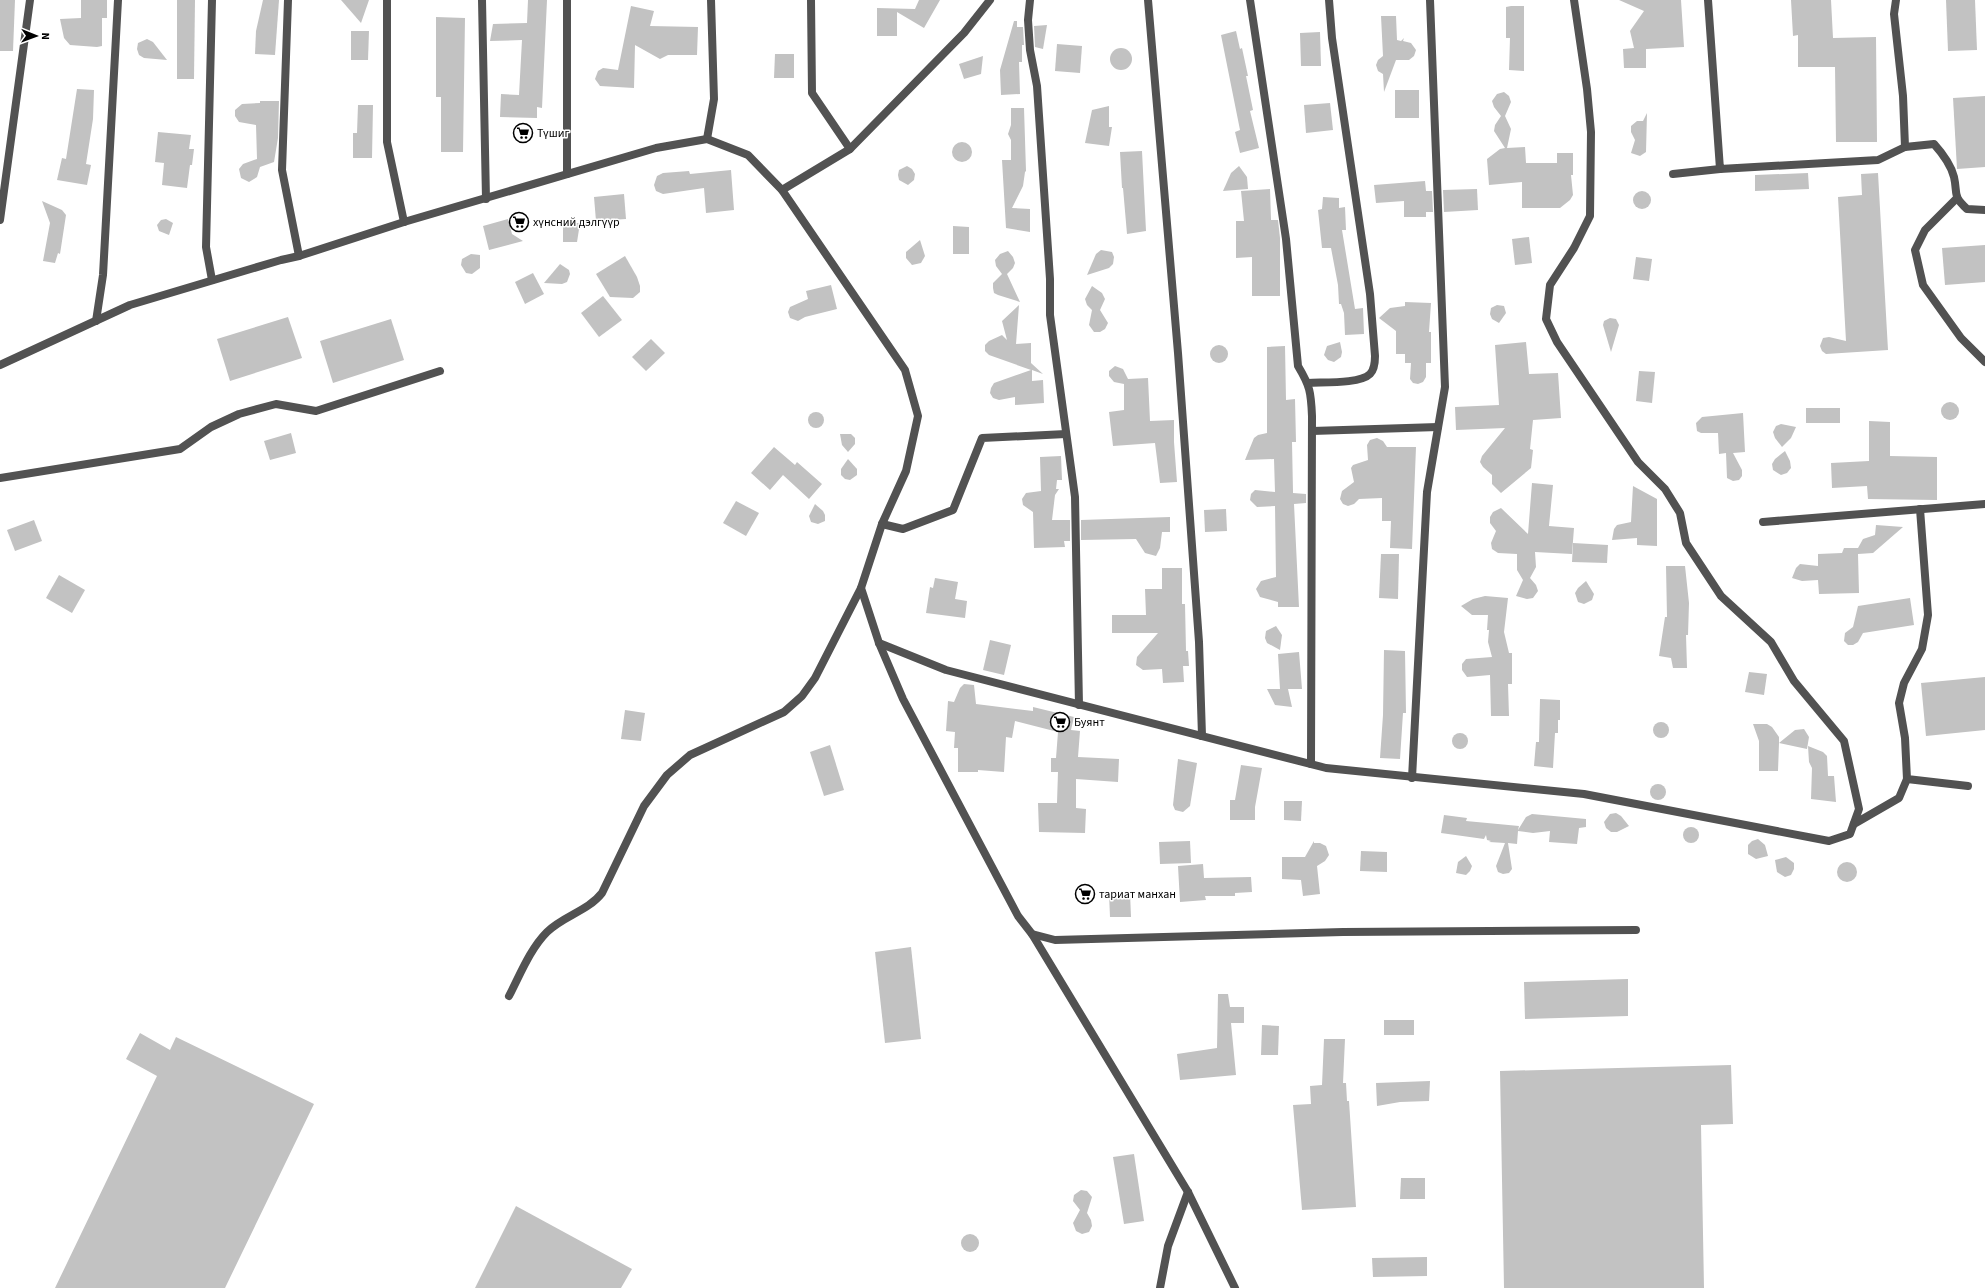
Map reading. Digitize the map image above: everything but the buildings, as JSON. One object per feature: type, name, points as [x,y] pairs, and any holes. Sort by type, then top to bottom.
[{"type":"street","points":[[0,220],[30,0]]},
{"type":"street","points":[[96,321],[103,275],[118,0]]},
{"type":"street","points":[[212,0],[206,247],[212,280]]},
{"type":"street","points":[[288,0],[282,170],[299,256]]},
{"type":"street","points":[[386,0],[387,142],[404,222]]},
{"type":"street","points":[[482,0],[486,199]]},
{"type":"street","points":[[567,0],[567,174]]},
{"type":"street","points":[[707,139],[714,98],[711,0]]},
{"type":"street","points":[[811,0],[812,93],[850,149]]},
{"type":"street","points":[[782,190],[850,149],[964,33],[990,0]]},
{"type":"street","points":[[1030,0],[1028,20],[1030,50],[1037,86],[1050,279],[1050,315],[1075,497],[1079,705]]},
{"type":"street","points":[[1148,0],[1180,368],[1199,642],[1202,736]]},
{"type":"street","points":[[1250,0],[1286,239],[1298,366],[1308,383],[1311,392],[1311,764]]},
{"type":"street","points":[[1308,383],[1362,379],[1370,374],[1375,365],[1370,294],[1332,38],[1328,0]]},
{"type":"street","points":[[1412,778],[1427,492],[1444,387],[1430,0]]},
{"type":"street","points":[[879,643],[946,670],[1326,768],[1412,778],[1584,794],[1829,841],[1850,834],[1859,809],[1844,741],[1794,681],[1771,642],[1721,596],[1686,543],[1680,513],[1665,490],[1638,462],[1557,342],[1546,319],[1550,285],[1574,248],[1590,216],[1591,132],[1587,89],[1574,0]]},
{"type":"street","points":[[1708,0],[1720,169]]},
{"type":"street","points":[[1896,0],[1894,14],[1903,96],[1905,148]]},
{"type":"street","points":[[0,365],[130,305],[299,256],[404,222],[656,148],[707,139],[748,155],[782,190],[906,370],[918,416],[906,471],[882,524],[861,588],[815,678],[802,696],[784,712],[690,755],[667,775],[644,806],[602,893],[596,901],[547,932],[536,947],[510,996]]},
{"type":"street","points":[[1673,174],[1720,169],[1878,160],[1905,148],[1934,144],[1945,156],[1954,177],[1956,199],[1967,209],[1985,210]]},
{"type":"street","points":[[1956,199],[1925,230],[1915,250],[1923,285],[1961,338],[1985,362]]},
{"type":"street","points":[[0,478],[180,449],[211,427],[239,414],[276,404],[316,411],[440,371]]},
{"type":"street","points":[[1312,431],[1438,427]]},
{"type":"street","points":[[882,524],[903,528],[953,510],[982,438],[1066,434]]},
{"type":"street","points":[[1763,522],[1985,504]]},
{"type":"street","points":[[1854,824],[1899,798],[1907,779],[1906,738],[1899,703],[1904,682],[1922,649],[1928,615],[1920,509]]},
{"type":"street","points":[[861,588],[879,643],[903,699],[1018,916],[1032,934],[1188,1192],[1235,1288]]},
{"type":"street","points":[[1907,779],[1968,786]]},
{"type":"street","points":[[1032,934],[1056,940],[1343,932],[1636,930]]},
{"type":"street","points":[[1160,1288],[1168,1246],[1188,1192]]},
{"type":"place","name":"Түшиг","points":[[523,133]]},
{"type":"place","name":"хүнсний дэлгүүр","points":[[519,222]]},
{"type":"place","name":"Буянт","points":[[1060,722]]},
{"type":"place","name":"тариат манхан","points":[[1085,894]]}]
